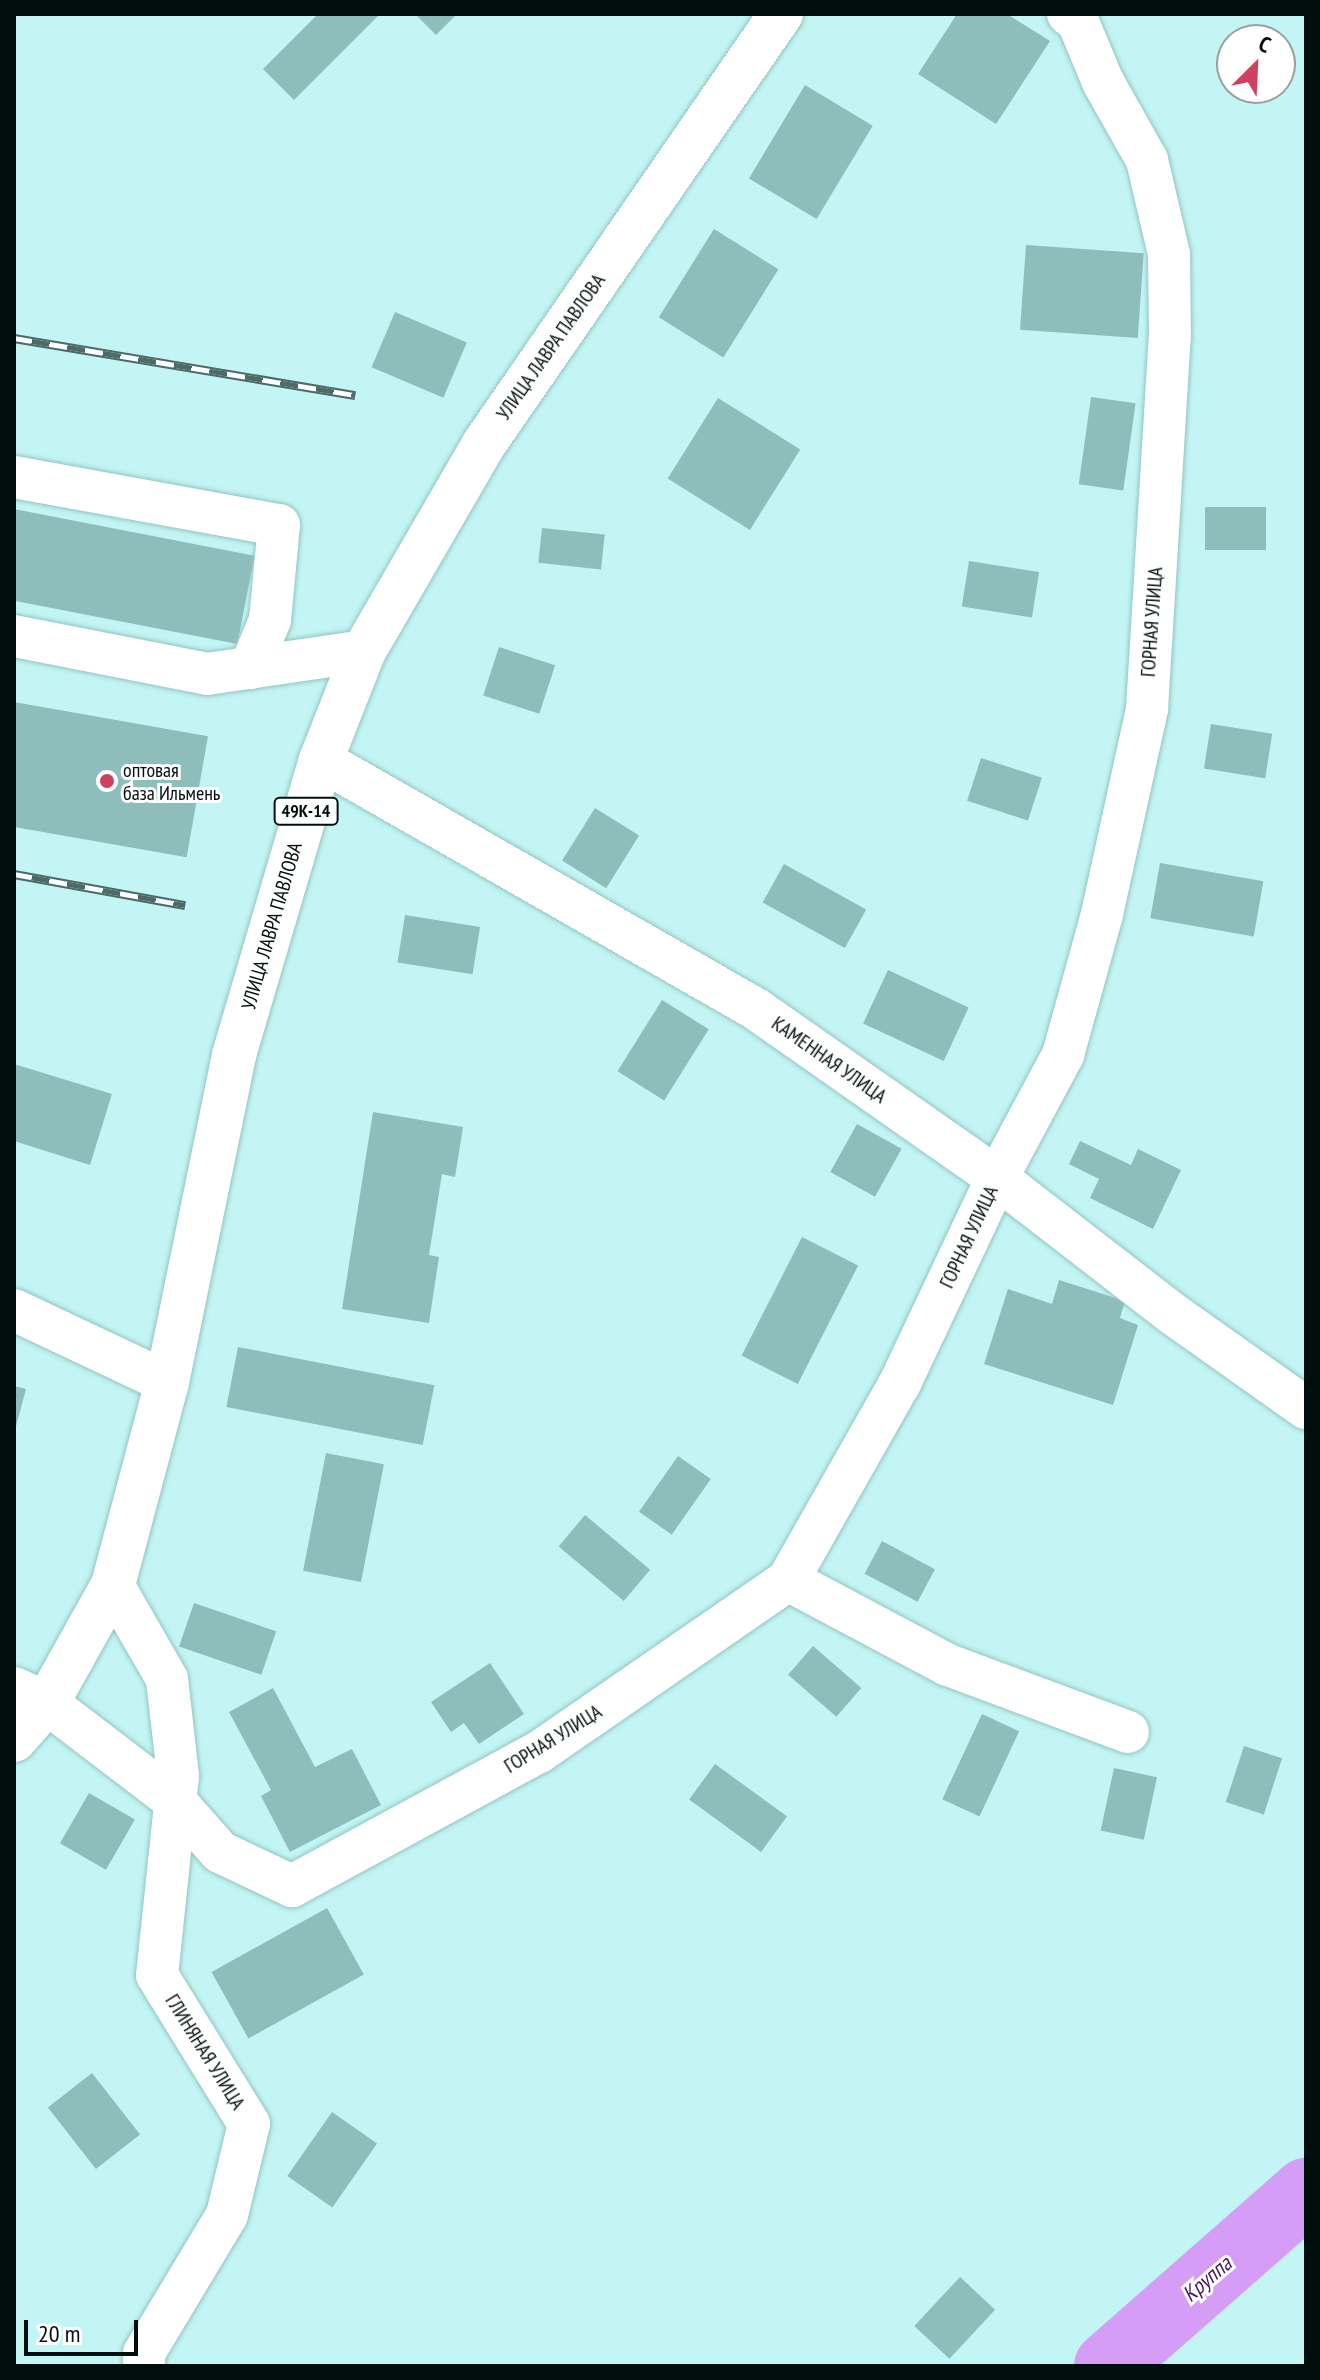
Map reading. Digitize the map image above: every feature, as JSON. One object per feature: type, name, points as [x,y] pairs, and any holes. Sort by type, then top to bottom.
[{"type":"main road","name":"УЛИЦА ЛАВРА ПАВЛОВА","points":[[31,1695],[113,1585],[167,1382],[234,1055],[321,760],[364,651],[484,444],[781,14]]},
{"type":"main road","name":"49К-14","points":[[14,1740],[31,1695]]},
{"type":"street","name":"ГОРНАЯ УЛИЦА","points":[[31,1695],[175,1801],[220,1852],[292,1886],[539,1752],[788,1580],[900,1383],[997,1178],[1063,1055],[1102,914],[1147,709],[1170,337],[1169,254],[1147,160],[1103,82],[1078,22],[1068,14]]},
{"type":"street","points":[[14,477],[279,525],[270,620],[250,668]]},
{"type":"street","points":[[14,636],[207,674],[364,651]]},
{"type":"street","name":"КАМЕННАЯ УЛИЦА","points":[[321,760],[756,1009],[997,1178],[1173,1314],[1306,1408]]},
{"type":"street","points":[[14,1310],[167,1382]]},
{"type":"street","points":[[788,1580],[948,1665],[1128,1732]]},
{"type":"street","name":"ГЛИНЯНАЯ УЛИЦА","points":[[113,1585],[167,1679],[178,1776],[157,1975],[249,2124],[227,2215],[144,2353],[144,2366]]},
{"type":"building","points":[[318,14],[380,14],[294,100],[263,69]]},
{"type":"building","points":[[415,14],[457,14],[436,35]]},
{"type":"building","points":[[957,14],[1007,14],[1050,41],[996,124],[918,74]]},
{"type":"building","points":[[805,85],[873,126],[817,219],[749,178]]},
{"type":"building","points":[[714,229],[778,269],[723,357],[659,317]]},
{"type":"building","points":[[1026,245],[1144,253],[1138,338],[1020,330]]},
{"type":"building","points":[[395,312],[467,342],[443,398],[372,367]]},
{"type":"building","points":[[1091,397],[1136,403],[1123,490],[1079,484]]},
{"type":"building","points":[[718,398],[800,449],[750,530],[668,479]]},
{"type":"building","points":[[1205,507],[1266,507],[1266,550],[1205,550]]},
{"type":"building","points":[[14,509],[254,556],[237,644],[14,601]]},
{"type":"building","points":[[542,528],[605,535],[601,569],[538,563]]},
{"type":"building","points":[[969,561],[1039,572],[1032,618],[962,606]]},
{"type":"building","points":[[499,647],[555,665],[539,714],[483,696]]},
{"type":"building","name":"оптовая база Ильмень","points":[[14,702],[208,736],[187,857],[14,827]]},
{"type":"building","points":[[1211,724],[1272,734],[1265,778],[1204,768]]},
{"type":"building","points":[[981,758],[1042,778],[1028,821],[967,801]]},
{"type":"building","points":[[595,808],[639,836],[606,888],[562,861]]},
{"type":"building","points":[[1160,863],[1263,881],[1254,936],[1150,918]]},
{"type":"building","points":[[784,864],[866,910],[845,948],[763,902]]},
{"type":"building","points":[[405,915],[480,927],[473,974],[397,962]]},
{"type":"building","points":[[888,970],[969,1008],[944,1061],[863,1023]]},
{"type":"building","points":[[662,1000],[709,1029],[664,1100],[617,1071]]},
{"type":"building","points":[[14,1064],[112,1094],[90,1165],[14,1141]]},
{"type":"building","points":[[373,1112],[463,1127],[455,1177],[442,1174],[429,1255],[439,1257],[429,1323],[342,1309]]},
{"type":"building","points":[[857,1124],[902,1149],[875,1197],[830,1172]]},
{"type":"building","points":[[1080,1141],[1131,1165],[1138,1149],[1181,1170],[1153,1229],[1090,1198],[1099,1179],[1069,1164]]},
{"type":"building","points":[[802,1237],[858,1266],[798,1384],[742,1356]]},
{"type":"building","points":[[1059,1280],[1125,1301],[1120,1318],[1138,1325],[1113,1405],[984,1364],[1008,1289],[1052,1304]]},
{"type":"building","points":[[238,1347],[434,1385],[423,1445],[226,1407]]},
{"type":"building","points":[[14,1386],[26,1389],[15,1430],[14,1429]]},
{"type":"building","points":[[326,1453],[384,1464],[361,1582],[303,1571]]},
{"type":"building","points":[[678,1456],[711,1479],[672,1535],[639,1512]]},
{"type":"building","points":[[585,1515],[650,1570],[624,1601],[559,1546]]},
{"type":"building","points":[[882,1541],[935,1569],[918,1602],[865,1574]]},
{"type":"building","points":[[194,1603],[276,1631],[261,1675],[179,1646]]},
{"type":"building","points":[[813,1646],[861,1688],[836,1717],[788,1675]]},
{"type":"building","points":[[490,1663],[524,1714],[479,1744],[464,1723],[451,1732],[431,1702]]},
{"type":"building","points":[[273,1688],[315,1767],[352,1749],[381,1805],[290,1852],[261,1796],[271,1790],[229,1712]]},
{"type":"building","points":[[982,1714],[1019,1731],[979,1817],[942,1799]]},
{"type":"building","points":[[1244,1746],[1282,1758],[1264,1814],[1226,1802]]},
{"type":"building","points":[[715,1764],[787,1816],[761,1852],[689,1800]]},
{"type":"building","points":[[1114,1768],[1157,1777],[1144,1840],[1101,1831]]},
{"type":"building","points":[[89,1793],[135,1820],[106,1870],[60,1843]]},
{"type":"building","points":[[327,1908],[364,1974],[248,2038],[212,1972]]},
{"type":"building","points":[[92,2073],[140,2134],[96,2169],[48,2107]]},
{"type":"building","points":[[332,2112],[377,2144],[332,2207],[287,2176]]},
{"type":"building","points":[[960,2277],[995,2310],[949,2359],[914,2326]]},
{"type":"waterway","name":"Круппа","points":[[1108,2366],[1306,2192]]},
{"type":"railway","points":[[14,338],[355,395]]},
{"type":"railway","points":[[14,874],[185,905]]},
{"type":"place","name":"оптовая база Ильмень","points":[[107,781]]}]
